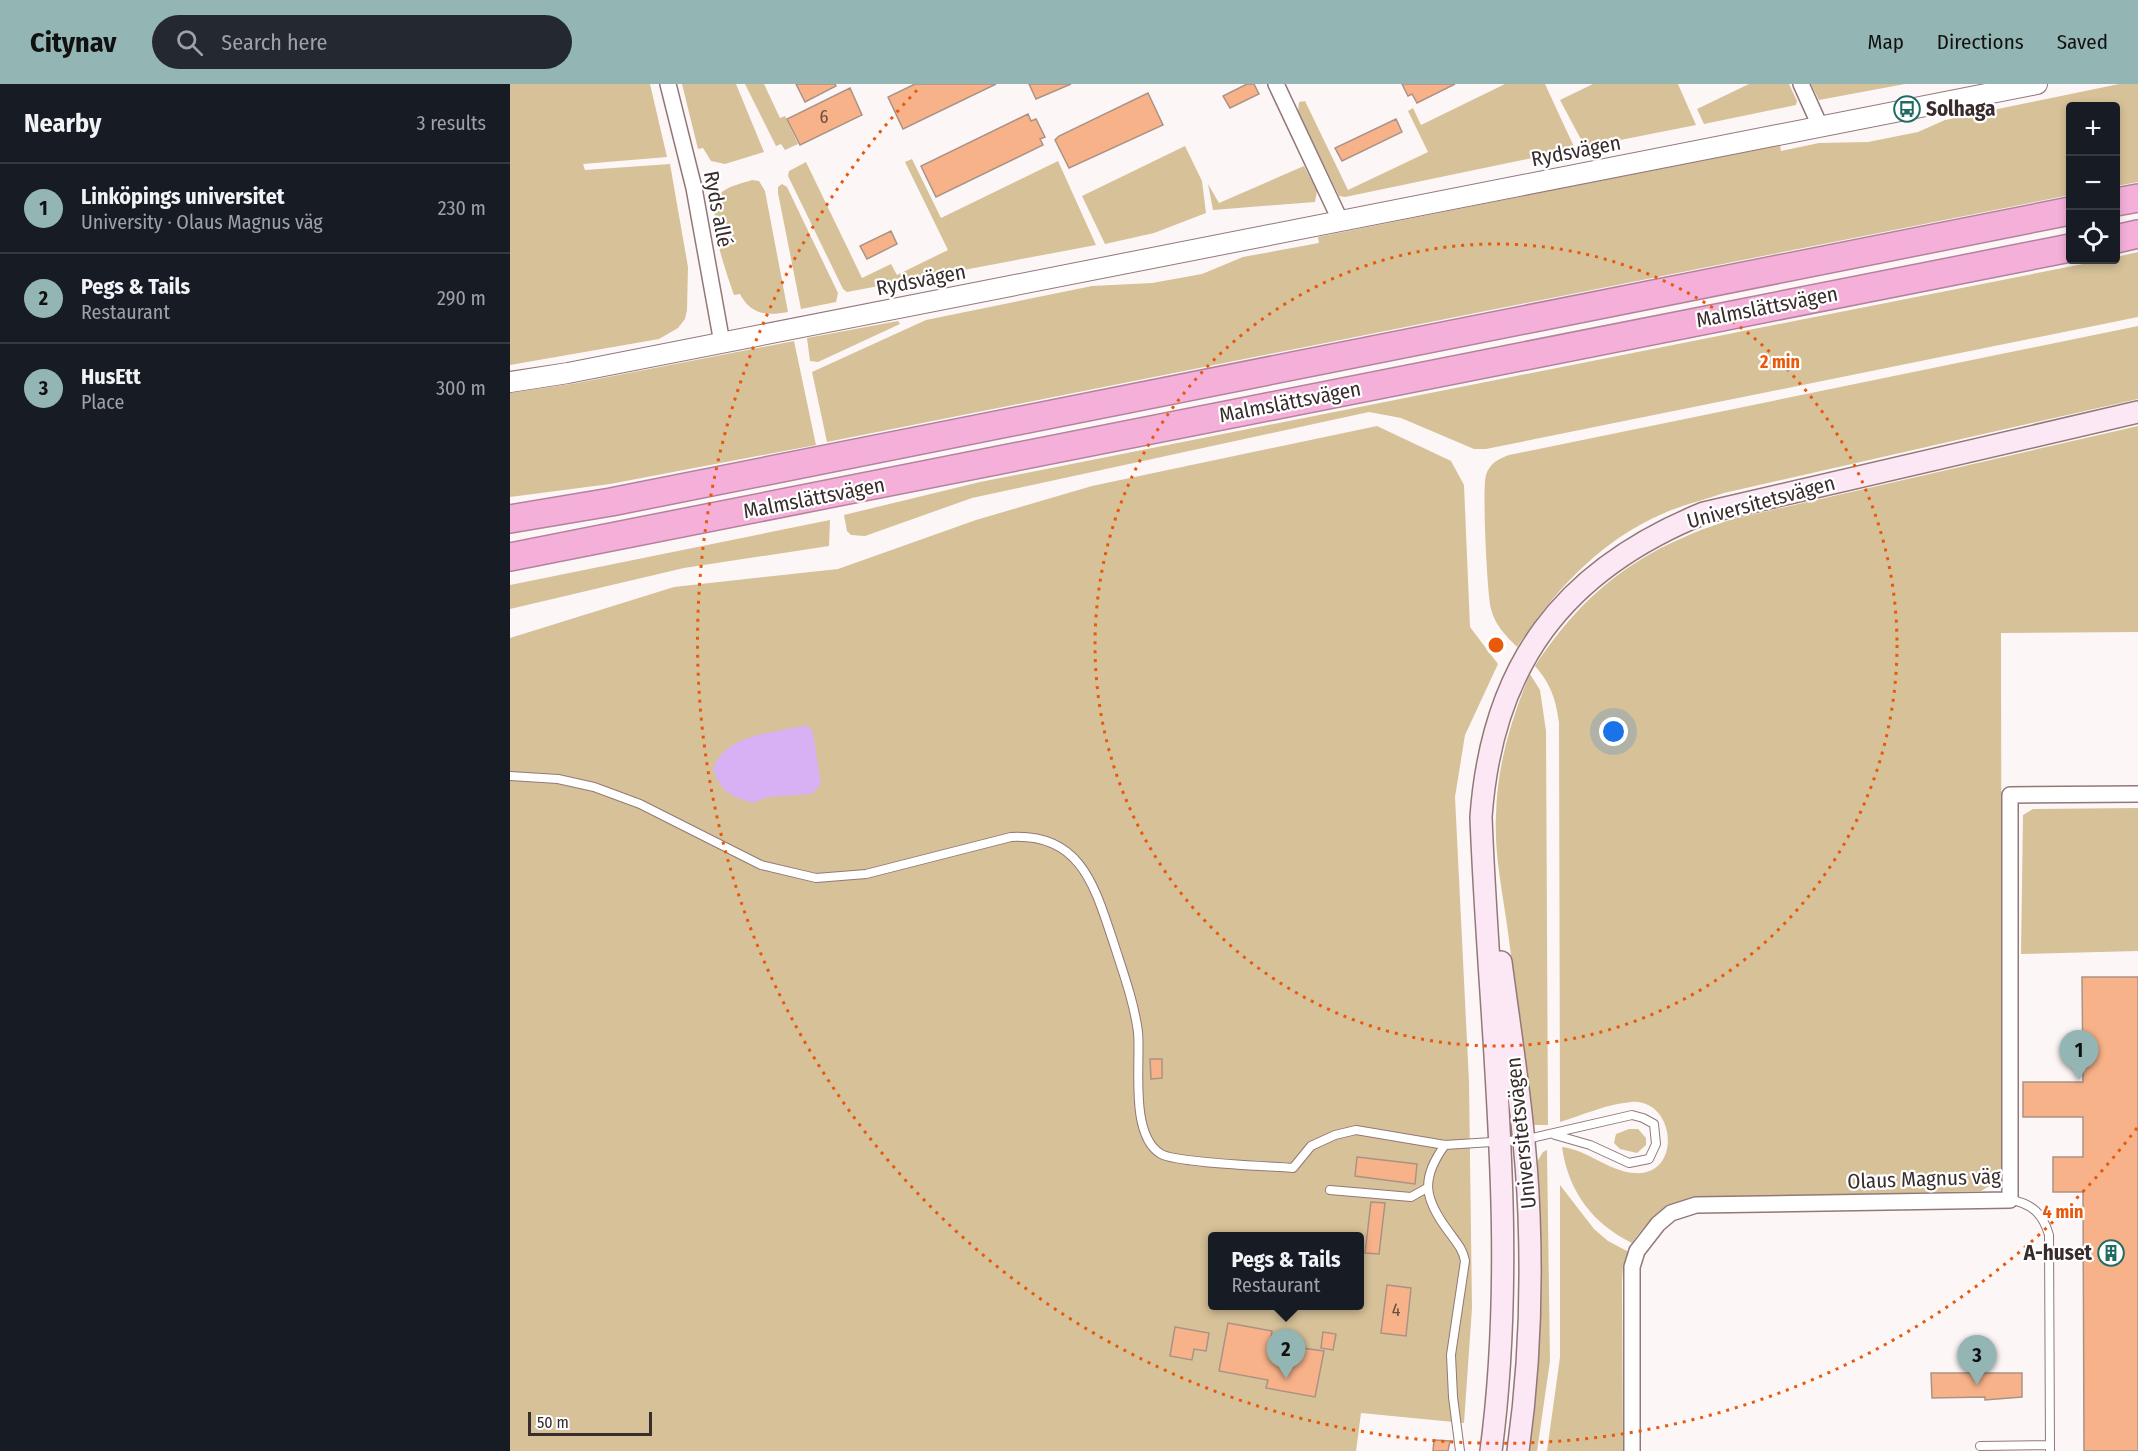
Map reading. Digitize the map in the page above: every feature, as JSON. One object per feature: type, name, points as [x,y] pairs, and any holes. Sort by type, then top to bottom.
[{"type":"highway","points":[[2120,201],[2138,198]]},
{"type":"highway","name":"Malmslättsvägen","points":[[510,519],[622,500],[2066,212]]},
{"type":"highway","points":[[2120,238],[2138,234]]},
{"type":"highway","name":"Malmslättsvägen","points":[[510,557],[2066,249]]},
{"type":"main road","name":"Universitetsvägen","points":[[1491,1451],[1501,1360],[1504,1290],[1499,1142],[1481,817],[1487,757],[1510,690],[1540,634],[1561,607],[1606,565],[1664,529],[1704,513],[2138,412]]},
{"type":"main road","name":"Universitetsvägen","points":[[1481,817],[1523,1140],[1529,1214],[1528,1360],[1518,1451]]},
{"type":"street","name":"Ryds allé","points":[[668,84],[694,188],[722,343]]},
{"type":"street","points":[[1276,84],[1341,222]]},
{"type":"street","points":[[1800,84],[1820,126]]},
{"type":"street","name":"Rydsvägen","points":[[510,382],[722,343],[2037,84]]},
{"type":"street","name":"Olaus Magnus väg","points":[[1632,1451],[1632,1267],[1637,1251],[1646,1236],[1671,1213],[1696,1205],[2010,1200],[2010,795],[2138,794]]},
{"type":"lane","points":[[510,776],[558,779],[594,787],[640,804],[761,865],[816,878],[866,874],[1011,837],[1026,836],[1056,844],[1080,864],[1100,903],[1135,1013],[1144,1131],[1149,1142],[1161,1154],[1184,1159],[1293,1168],[1311,1146],[1335,1135],[1356,1130],[1445,1145],[1523,1140],[1555,1135],[1632,1115],[1654,1124],[1656,1144],[1649,1159],[1640,1163],[1629,1163],[1590,1145],[1555,1135]]},
{"type":"lane","points":[[1445,1145],[1432,1162],[1427,1188],[1437,1216],[1464,1252],[1465,1261],[1451,1355],[1453,1397],[1460,1451]]},
{"type":"lane","points":[[1330,1190],[1411,1197],[1427,1188]]},
{"type":"lane","points":[[1980,1446],[2050,1448],[2049,1235],[2041,1216],[2032,1207],[2010,1200]]},
{"type":"shaded area","points":[[510,84],[650,84],[667,157],[583,164],[585,170],[670,164],[688,267],[687,310],[685,319],[678,328],[659,339],[510,365]]},
{"type":"shaded area","points":[[682,84],[736,84],[764,152],[725,164],[711,161],[703,148],[698,149]]},
{"type":"shaded area","points":[[745,84],[764,84],[780,118],[785,116],[798,144],[785,150],[781,144],[776,146]]},
{"type":"shaded area","points":[[1505,84],[1545,84],[1575,149],[1345,197],[1339,196],[1298,112],[1299,102],[1305,101],[1348,190],[1428,152],[1408,111],[1413,108],[1421,125]]},
{"type":"shaded area","points":[[1593,84],[1678,84],[1696,125],[1585,147],[1560,100]]},
{"type":"shaded area","points":[[1749,84],[1789,84],[1797,101],[1796,105],[1704,124],[1697,109]]},
{"type":"shaded area","points":[[1811,84],[1905,84],[1819,100]]},
{"type":"shaded area","points":[[2119,84],[2138,84],[2138,182],[2120,185],[2120,102],[2066,102],[2066,196],[827,442],[812,372],[926,320],[1092,286],[1152,283],[1202,274],[1243,257],[1319,243],[1318,237],[1780,145],[1781,151],[1819,143],[1868,142],[1918,132],[1945,120]]},
{"type":"shaded area","points":[[1185,146],[1202,181],[1206,213],[1154,233],[1105,244],[1082,196]]},
{"type":"shaded area","points":[[912,159],[941,218],[1058,161],[1096,245],[847,292],[843,289],[788,176],[789,171],[806,162],[862,278],[891,264],[897,275],[948,250],[905,162]]},
{"type":"shaded area","points":[[1304,166],[1317,191],[1315,202],[1213,210],[1208,184],[1219,203]]},
{"type":"shaded area","points":[[752,180],[759,181],[765,191],[788,312],[766,314],[754,310],[740,294],[734,295],[722,257],[715,227],[717,201],[725,190]]},
{"type":"shaded area","points":[[782,184],[787,187],[838,293],[836,302],[801,309],[778,193],[778,187]]},
{"type":"shaded area","points":[[2138,252],[2138,317],[1486,449],[1474,449],[1401,418],[1369,412],[972,498],[865,536],[851,535],[847,531],[844,515],[980,482],[2083,264],[2120,264],[2120,256]]},
{"type":"shaded area","points":[[898,321],[900,324],[818,362],[810,361],[807,338]]},
{"type":"shaded area","points":[[2138,326],[2138,399],[1724,493],[1677,508],[1639,525],[1599,553],[1563,587],[1517,647],[1495,620],[1491,609],[1488,583],[1485,484],[1490,467],[1501,458]]},
{"type":"shaded area","points":[[794,341],[816,445],[610,484],[510,497],[510,393],[577,383]]},
{"type":"shaded area","points":[[1377,426],[1451,461],[1464,485],[1470,627],[1498,664],[1465,735],[1455,797],[1469,1082],[1472,1308],[1464,1423],[1361,1413],[1356,1451],[510,1451],[510,638],[674,587],[838,569],[976,520],[1092,486]]},
{"type":"shaded area","points":[[2138,426],[2138,632],[2001,633],[2002,1172],[1998,1181],[1981,1191],[1689,1199],[1672,1205],[1656,1215],[1632,1243],[1618,1235],[1594,1216],[1577,1192],[1565,1163],[1562,1147],[1581,1152],[1615,1169],[1634,1173],[1650,1171],[1661,1163],[1668,1138],[1665,1124],[1657,1112],[1646,1104],[1631,1102],[1613,1105],[1560,1122],[1559,723],[1552,693],[1535,666],[1575,614],[1620,573],[1645,557],[1701,530],[1733,519]]},
{"type":"shaded area","points":[[830,520],[829,546],[684,568],[510,609],[510,585]]},
{"type":"shaded area","points":[[1530,674],[1540,690],[1546,731],[1548,1125],[1531,1125],[1496,843],[1497,797],[1502,761],[1511,725]]},
{"type":"shaded area","points":[[808,725],[813,733],[821,784],[812,794],[768,797],[753,803],[732,795],[720,784],[713,769],[719,757],[729,748],[753,737]]},
{"type":"shaded area","points":[[2138,808],[2138,951],[2021,954],[2023,815],[2033,809]]},
{"type":"shaded area","points":[[1629,1129],[1638,1129],[1646,1138],[1646,1145],[1637,1153],[1620,1149],[1614,1143],[1616,1134]]},
{"type":"shaded area","points":[[1547,1150],[1550,1361],[1537,1451],[1527,1451],[1534,1167],[1543,1152]]},
{"type":"shaded area","points":[[1560,1185],[1594,1229],[1608,1241],[1629,1252],[1623,1266],[1622,1282],[1623,1451],[1547,1451],[1560,1357]]},
{"type":"building","points":[[796,84],[835,84],[836,86],[805,102]]},
{"type":"building","points":[[915,84],[996,84],[903,129],[888,97]]},
{"type":"building","points":[[1029,84],[1071,84],[1036,99]]},
{"type":"building","points":[[1247,84],[1254,84],[1259,94],[1230,108],[1223,96]]},
{"type":"building","points":[[1402,84],[1455,84],[1417,103],[1412,94],[1408,96]]},
{"type":"building","points":[[850,88],[862,115],[800,145],[787,119]]},
{"type":"building","points":[[1148,93],[1163,125],[1069,168],[1055,140],[1059,136]]},
{"type":"building","points":[[1028,114],[1031,121],[1036,119],[1045,137],[1040,139],[1043,145],[936,197],[921,166]]},
{"type":"building","points":[[1396,119],[1402,132],[1342,161],[1335,148]]},
{"type":"building","points":[[891,231],[897,244],[867,259],[860,246]]},
{"type":"building","name":"A-huset","points":[[2082,977],[2138,977],[2138,1451],[2084,1451],[2083,1192],[2053,1192],[2053,1157],[2083,1157],[2083,1117],[2023,1117],[2023,1082],[2083,1082]]},
{"type":"building","points":[[1150,1059],[1162,1059],[1162,1078],[1151,1079]]},
{"type":"building","points":[[1357,1157],[1417,1164],[1415,1184],[1355,1176]]},
{"type":"building","points":[[1371,1202],[1385,1203],[1379,1254],[1365,1253]]},
{"type":"building","points":[[1387,1285],[1411,1288],[1406,1336],[1381,1333]]},
{"type":"building","points":[[1228,1323],[1272,1331],[1270,1344],[1324,1351],[1315,1397],[1266,1388],[1268,1380],[1219,1371]]},
{"type":"building","points":[[1175,1327],[1209,1333],[1206,1351],[1194,1349],[1192,1360],[1170,1356]]},
{"type":"building","points":[[1323,1332],[1336,1334],[1333,1350],[1321,1348]]},
{"type":"building","points":[[1931,1373],[2022,1373],[2022,1397],[1985,1400],[1985,1397],[1932,1398]]},
{"type":"building","points":[[1434,1440],[1450,1441],[1448,1451],[1433,1451]]},
{"type":"place","name":"Solhaga","points":[[1907,109]]},
{"type":"place","name":"Linköpings universitet","points":[[2079,1080]]},
{"type":"place","name":"A-huset","points":[[2111,1253]]},
{"type":"place","name":"Pegs & Tails","points":[[1286,1379]]},
{"type":"place","name":"HusEtt","points":[[1977,1385]]}]
